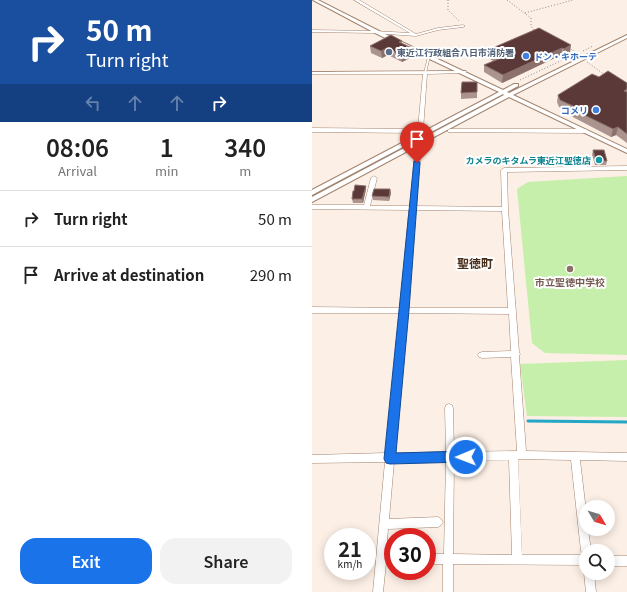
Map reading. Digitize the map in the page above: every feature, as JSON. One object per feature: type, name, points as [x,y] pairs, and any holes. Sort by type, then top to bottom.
[{"type":"street","points":[[315,0],[627,151]]},
{"type":"street","points":[[356,0],[416,35]]},
{"type":"street","points":[[312,30],[379,32],[416,35],[438,29],[463,26]]},
{"type":"street","points":[[312,193],[503,91],[627,32]]},
{"type":"street","points":[[312,200],[414,145],[424,134],[510,94],[580,55],[627,36]]},
{"type":"street","points":[[312,73],[464,72]]},
{"type":"street","points":[[424,134],[426,73]]},
{"type":"street","points":[[312,137],[313,130],[424,134]]},
{"type":"street","points":[[450,131],[585,131]]},
{"type":"street","points":[[378,592],[405,310],[418,148],[414,145]]},
{"type":"street","points":[[517,560],[518,456],[516,354],[505,209],[504,170],[627,168]]},
{"type":"street","points":[[367,208],[374,178]]},
{"type":"street","points":[[312,207],[505,209]]},
{"type":"street","points":[[312,310],[512,311]]},
{"type":"street","points":[[482,355],[516,354]]},
{"type":"street","points":[[448,592],[450,457],[449,408]]},
{"type":"street","points":[[312,459],[518,456],[627,457]]},
{"type":"street","points":[[575,456],[585,544]]},
{"type":"street","points":[[384,524],[438,522]]},
{"type":"street","points":[[436,559],[579,560]]},
{"type":"street","points":[[615,561],[627,561]]},
{"type":"street","points":[[590,580],[591,592]]},
{"type":"lane","points":[[563,47],[580,55]]},
{"type":"lane","points":[[426,73],[429,56]]},
{"type":"path","points":[[448,0],[448,10],[463,26]]},
{"type":"path","points":[[507,0],[531,18],[530,26],[535,31]]},
{"type":"path","points":[[525,14],[573,0]]},
{"type":"path","points":[[517,82],[580,55],[598,44]]},
{"type":"path","points":[[580,55],[586,62],[606,75]]},
{"type":"green space","name":"市立聖徳中学校","points":[[627,176],[627,355],[545,353],[532,343],[517,189],[528,182]]},
{"type":"green space","points":[[627,360],[627,417],[527,416],[520,364]]},
{"type":"building","name":"ドン・キホーテ","points":[[539,28],[571,45],[503,75],[484,65],[501,58],[488,50]]},
{"type":"building","points":[[391,35],[402,41],[399,42],[414,49],[401,55],[387,48],[381,51],[370,46]]},
{"type":"building","name":"コメリ","points":[[608,71],[627,83],[627,89],[624,91],[627,92],[627,134],[618,127],[613,129],[570,108],[573,106],[560,100],[558,95],[592,74],[599,77]]},
{"type":"building","points":[[462,82],[477,82],[477,92],[461,93]]},
{"type":"building","points":[[593,150],[604,150],[607,161],[596,161]]},
{"type":"building","points":[[355,185],[366,186],[362,199],[352,199]]},
{"type":"building","points":[[374,189],[390,189],[389,197],[372,196]]},
{"type":"waterway","points":[[528,421],[627,422]]},
{"type":"place","name":"東近江行政組合八日市消防署","points":[[389,52]]},
{"type":"place","name":"ドン・キホーテ","points":[[526,56]]},
{"type":"place","name":"コメリ","points":[[596,110]]},
{"type":"place","name":"カメラのキタムラ東近江聖徳店","points":[[599,160]]},
{"type":"place","name":"市立聖徳中学校","points":[[570,269]]},
{"type":"district","name":"聖徳町","points":[[475,262]]},
{"type":"route","points":[[417,163],[412,208],[405,310],[390,459],[466,457]]}]
